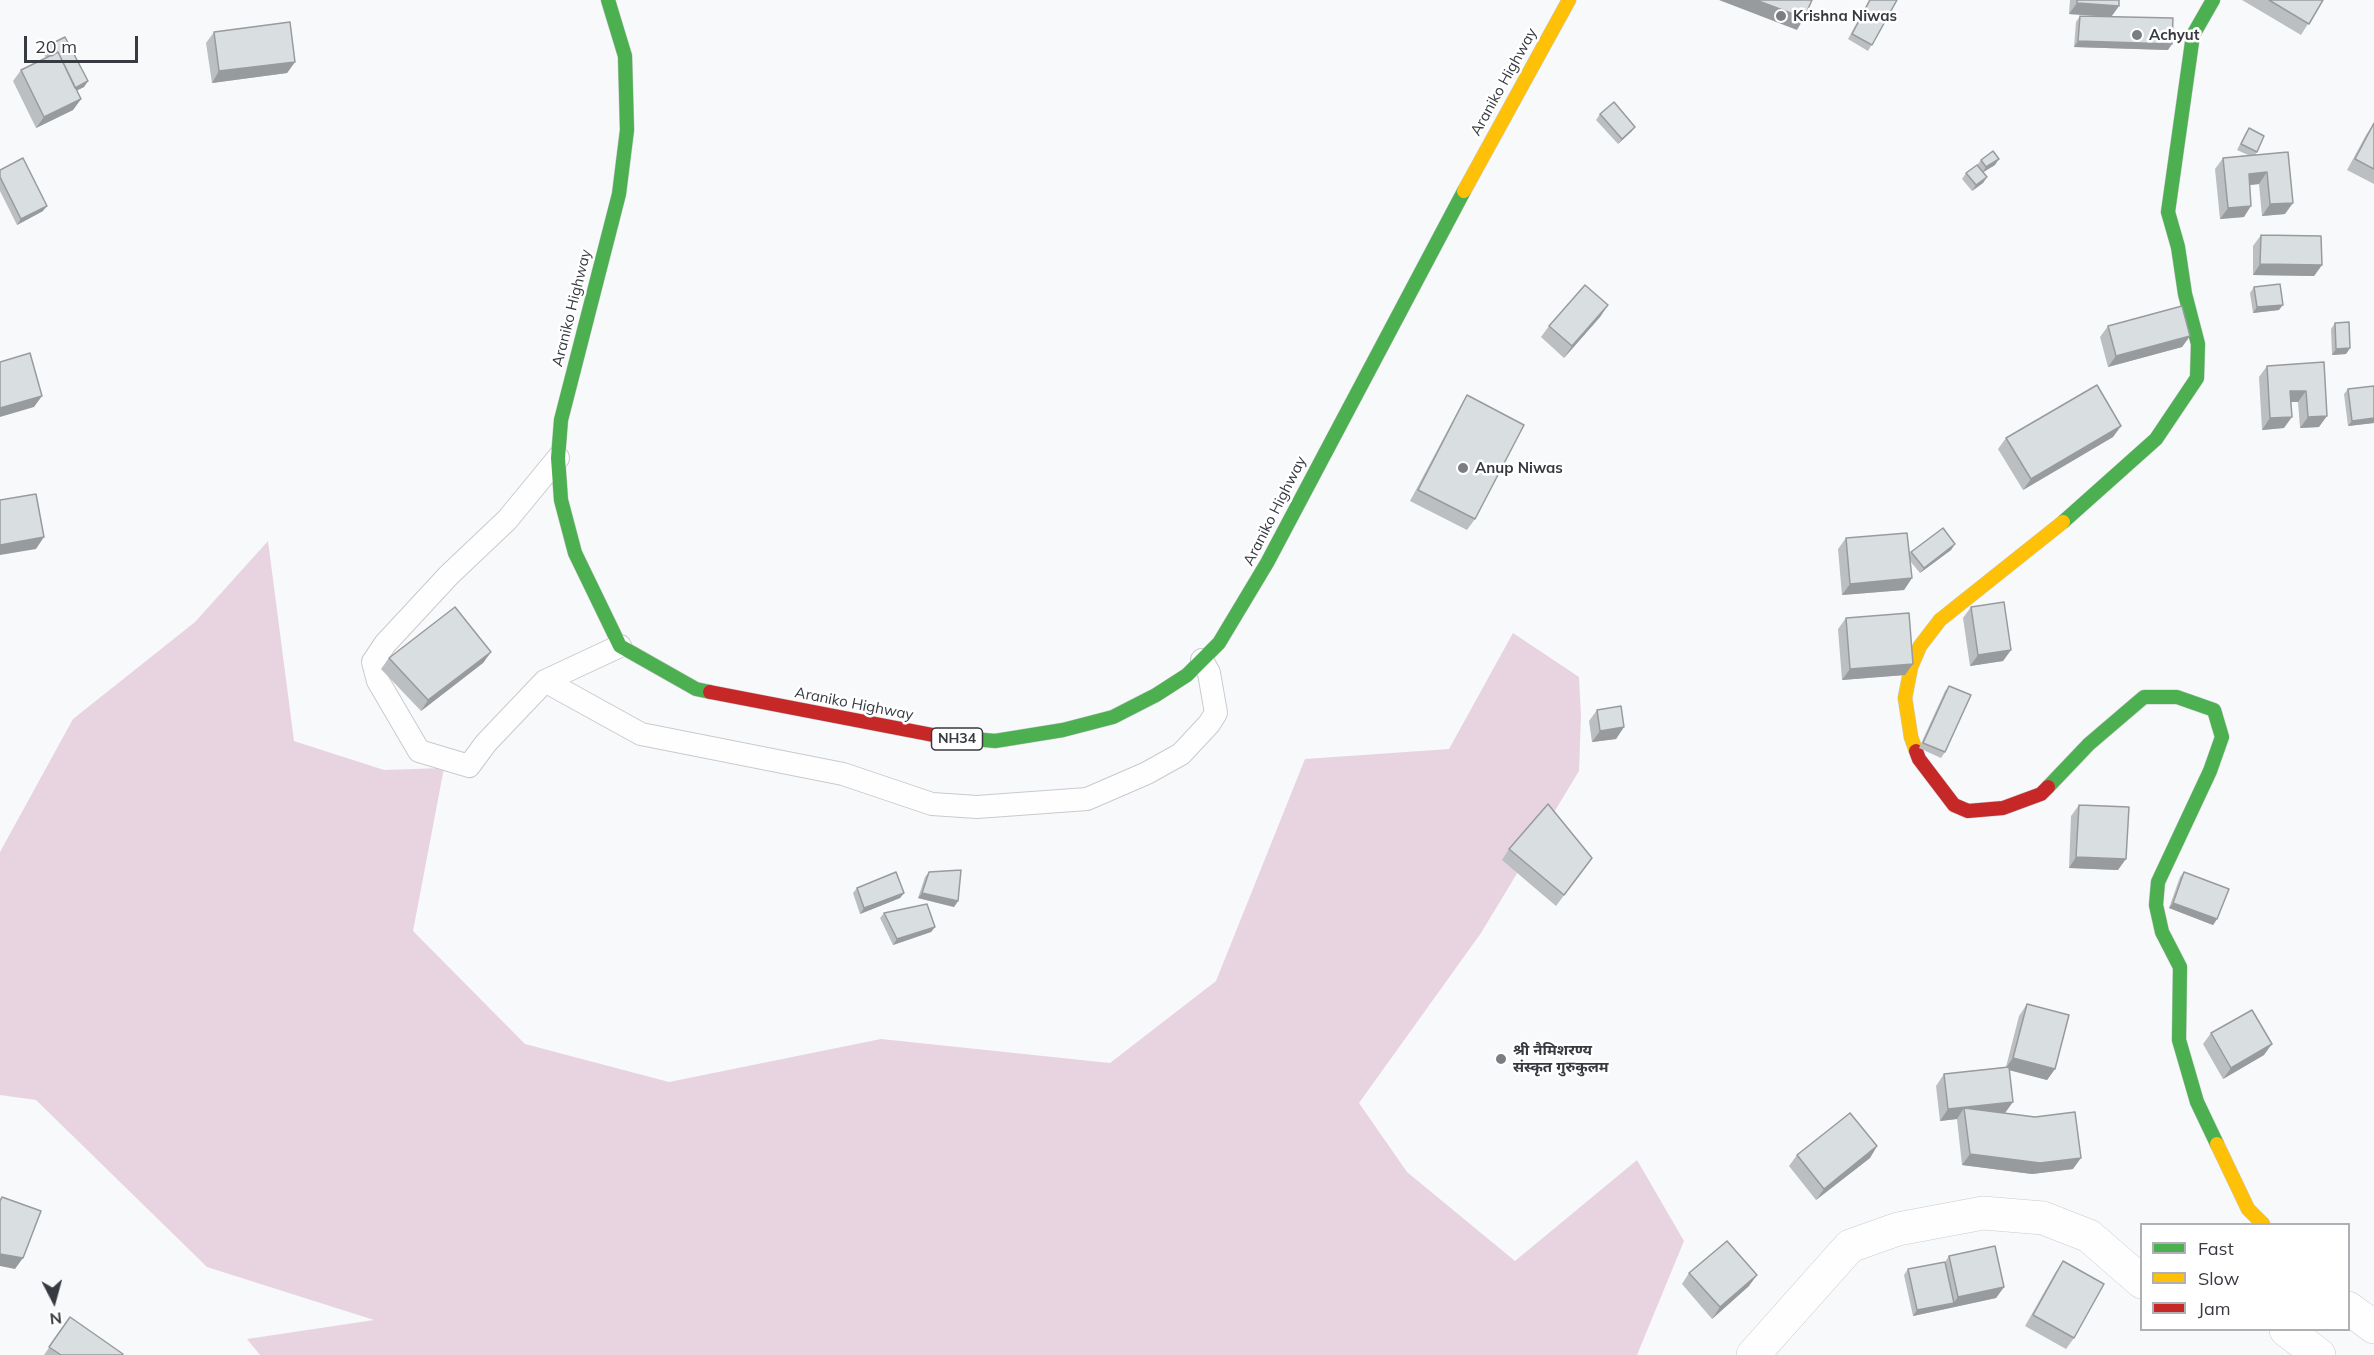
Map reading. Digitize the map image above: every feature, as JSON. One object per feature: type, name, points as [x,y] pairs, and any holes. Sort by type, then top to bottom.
[{"type":"main road","name":"Araniko Highway","points":[[608,0],[625,56],[627,130],[619,194],[561,420],[558,459],[561,500],[575,553],[621,646],[696,689],[948,738],[995,741],[1064,730],[1113,717],[1156,695],[1187,675],[1219,643],[1267,562],[1498,127],[1569,0]]},
{"type":"main road","points":[[2213,0],[2193,35],[2168,212],[2178,247],[2185,294],[2198,344],[2197,378],[2156,440],[2042,541],[1940,620],[1920,646],[1905,698],[1911,737],[1919,759],[1954,805],[1968,811],[2003,808],[2040,794],[2089,744],[2144,697],[2177,697],[2214,710],[2222,737],[2210,771],[2158,882],[2156,905],[2162,932],[2180,967],[2179,1040],[2197,1102],[2248,1209],[2262,1223]]},
{"type":"street","points":[[1753,1355],[1850,1246],[1899,1229],[1983,1213],[2043,1218],[2089,1236],[2140,1280]]},
{"type":"street","points":[[2350,1309],[2374,1326]]},
{"type":"street","points":[[2289,1331],[2319,1355]]},
{"type":"lane","points":[[558,459],[507,520],[449,575],[385,645],[373,662],[378,681],[419,751],[469,766],[486,743],[545,681],[621,646]]},
{"type":"lane","points":[[545,681],[641,734],[843,774],[932,804],[977,807],[1087,799],[1147,773],[1181,754],[1209,724],[1216,712],[1209,674],[1202,660]]},
{"type":"shaded area","points":[[268,541],[294,741],[384,770],[444,768],[413,931],[525,1044],[669,1082],[881,1039],[1110,1063],[1216,981],[1305,759],[1449,749],[1513,633],[1579,677],[1581,716],[1579,771],[1481,933],[1359,1103],[1407,1172],[1515,1261],[1637,1160],[1684,1241],[1637,1355],[260,1355],[247,1339],[374,1320],[207,1267],[36,1100],[0,1095],[0,852],[73,719],[195,622]]},
{"type":"building","points":[[1756,0],[1812,0],[1804,18]]},
{"type":"building","points":[[1870,0],[1897,0],[1872,45],[1852,34]]},
{"type":"building","points":[[2077,0],[2119,0],[2119,6],[2077,3]]},
{"type":"building","points":[[2269,0],[2323,0],[2309,24]]},
{"type":"building","points":[[2080,16],[2173,18],[2172,44],[2078,41]]},
{"type":"building","points":[[290,22],[295,62],[219,71],[214,32]]},
{"type":"building","points":[[65,37],[88,81],[75,88],[58,52],[52,56],[47,46]]},
{"type":"building","points":[[58,52],[81,99],[44,117],[21,70]]},
{"type":"building","points":[[1614,102],[1635,127],[1622,139],[1600,114]]},
{"type":"building","points":[[2374,123],[2374,169],[2355,159]]},
{"type":"building","points":[[2249,128],[2264,136],[2257,152],[2241,144]]},
{"type":"building","points":[[1993,151],[1999,159],[1986,167],[1981,160]]},
{"type":"building","points":[[2288,152],[2293,203],[2270,204],[2267,172],[2249,174],[2251,206],[2228,208],[2223,158]]},
{"type":"building","points":[[23,158],[47,206],[21,219],[0,177],[0,170]]},
{"type":"building","points":[[1977,165],[1987,177],[1976,185],[1966,173]]},
{"type":"building","points":[[2261,235],[2321,236],[2322,265],[2260,264]]},
{"type":"building","points":[[2280,284],[2283,305],[2257,307],[2254,287]]},
{"type":"building","points":[[1585,285],[1608,305],[1572,346],[1549,326]]},
{"type":"building","points":[[2182,306],[2190,336],[2116,356],[2108,326]]},
{"type":"building","points":[[2349,322],[2350,348],[2336,349],[2335,323]]},
{"type":"building","points":[[30,353],[42,396],[0,408],[0,362]]},
{"type":"building","points":[[2324,362],[2327,416],[2308,417],[2306,391],[2290,391],[2292,417],[2270,418],[2267,366]]},
{"type":"building","points":[[2097,385],[2121,426],[2031,479],[2006,438]]},
{"type":"building","points":[[2374,386],[2374,418],[2352,421],[2348,389]]},
{"type":"building","name":"Anup Niwas","points":[[1467,395],[1524,425],[1475,519],[1418,490]]},
{"type":"building","points":[[36,494],[44,537],[0,545],[0,500]]},
{"type":"building","points":[[1943,528],[1955,544],[1924,568],[1911,552]]},
{"type":"building","points":[[1907,533],[1912,578],[1850,584],[1846,538]]},
{"type":"building","points":[[2004,602],[2011,650],[1978,655],[1971,607]]},
{"type":"building","points":[[455,607],[491,652],[428,700],[389,658]]},
{"type":"building","points":[[1909,613],[1913,664],[1850,669],[1846,618]]},
{"type":"building","points":[[1949,686],[1971,695],[1945,752],[1923,743]]},
{"type":"building","points":[[1621,706],[1624,727],[1600,731],[1597,710]]},
{"type":"building","points":[[1548,804],[1592,858],[1564,895],[1509,849]]},
{"type":"building","points":[[2079,805],[2129,807],[2126,859],[2076,857]]},
{"type":"building","points":[[961,870],[958,901],[922,893],[929,872]]},
{"type":"building","points":[[896,872],[904,893],[864,908],[857,888]]},
{"type":"building","points":[[2184,872],[2229,889],[2217,919],[2173,903]]},
{"type":"building","points":[[927,904],[935,927],[897,939],[884,913]]},
{"type":"building","points":[[2027,1004],[2069,1015],[2055,1069],[2013,1058]]},
{"type":"building","points":[[2252,1010],[2272,1044],[2231,1068],[2211,1033]]},
{"type":"building","points":[[2009,1067],[2013,1102],[1948,1109],[1944,1074]]},
{"type":"building","points":[[1964,1108],[2035,1117],[2075,1112],[2081,1158],[2040,1163],[1970,1154]]},
{"type":"building","points":[[1850,1113],[1877,1146],[1824,1189],[1797,1155]]},
{"type":"building","points":[[2,1197],[41,1211],[23,1258],[0,1254],[0,1201]]},
{"type":"building","points":[[1727,1241],[1757,1275],[1720,1307],[1689,1273]]},
{"type":"building","points":[[1995,1246],[2004,1287],[1958,1297],[1949,1256]]},
{"type":"building","points":[[2063,1261],[2104,1284],[2074,1338],[2033,1315]]},
{"type":"building","points":[[1945,1262],[1954,1303],[1917,1310],[1908,1269]]},
{"type":"building","points":[[70,1317],[123,1354],[61,1355],[49,1347]]},
{"type":"traffic: fast","points":[[608,0],[625,56],[627,130],[619,194],[561,420],[558,458],[561,500],[575,553],[620,646],[696,689],[710,692]]},
{"type":"traffic: fast","points":[[2063,522],[2156,439],[2197,378],[2198,344],[2185,294],[2178,247],[2168,212],[2193,35],[2213,0]]},
{"type":"traffic: fast","points":[[933,735],[995,741],[1063,730],[1113,717],[1156,695],[1187,675],[1219,643],[1267,563],[1464,191]]},
{"type":"traffic: fast","points":[[2048,787],[2089,744],[2144,697],[2177,697],[2214,710],[2222,737],[2210,771],[2158,882],[2156,905],[2162,932],[2180,967],[2179,1040],[2197,1102],[2217,1144]]},
{"type":"traffic: slow","points":[[1464,191],[1569,0]]},
{"type":"traffic: slow","points":[[1916,751],[1911,737],[1905,698],[1911,667],[1920,646],[1940,620],[2063,522]]},
{"type":"traffic: slow","points":[[2217,1144],[2248,1209],[2262,1223]]},
{"type":"traffic: jam","points":[[710,692],[933,735]]},
{"type":"traffic: jam","points":[[1916,751],[1919,759],[1954,805],[1968,811],[2003,808],[2041,794],[2048,787]]},
{"type":"place","name":"Krishna Niwas","points":[[1781,16]]},
{"type":"place","name":"Achyut","points":[[2137,35]]},
{"type":"place","name":"Anup Niwas","points":[[1463,468]]},
{"type":"place","name":"श्री नैमिशरण्य संस्कृत गुरुकुलम","points":[[1501,1059]]}]
